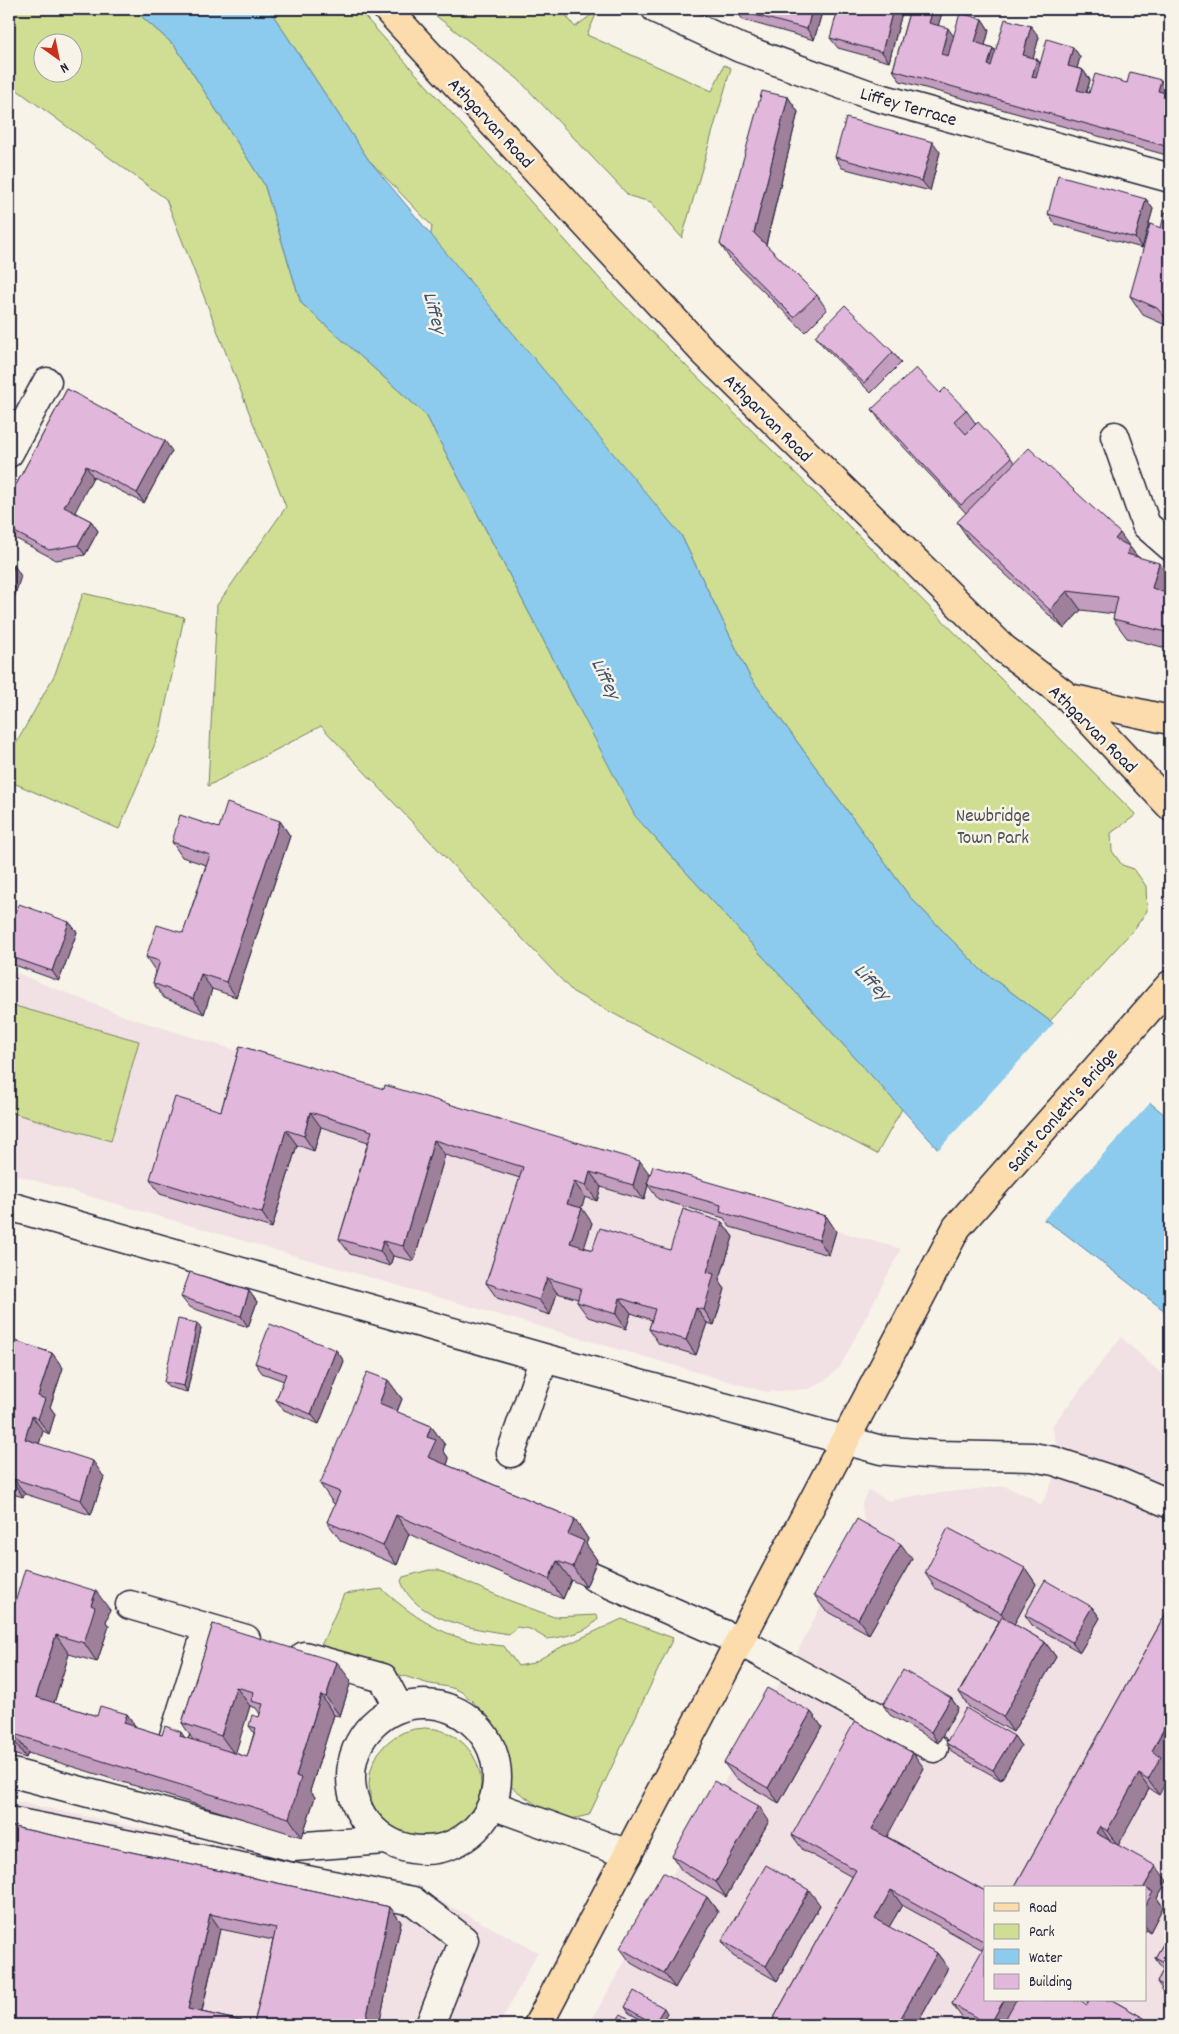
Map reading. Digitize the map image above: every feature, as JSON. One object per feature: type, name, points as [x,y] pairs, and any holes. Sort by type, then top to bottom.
[{"type":"main road","name":"Athgarvan Road","points":[[387,9],[701,349],[1004,650],[1069,698],[1170,806]]},
{"type":"main road","points":[[1069,698],[1170,720]]},
{"type":"main road","name":"Saint Conleth's Bridge","points":[[538,2025],[957,1227],[1168,988]]},
{"type":"street","name":"Liffey Terrace","points":[[656,9],[740,48],[873,96],[1170,178]]},
{"type":"street","points":[[9,453],[46,382]]},
{"type":"street","points":[[1115,436],[1146,525],[1170,546]]},
{"type":"street","points":[[9,1206],[544,1358],[881,1450],[938,1455],[1033,1457],[1054,1461],[1121,1483],[1170,1504]]},
{"type":"street","points":[[511,1452],[544,1358]]},
{"type":"street","points":[[594,1578],[739,1641],[934,1748]]},
{"type":"street","points":[[130,1604],[207,1629],[383,1678],[399,1708]]},
{"type":"street","points":[[172,1739],[207,1629]]},
{"type":"street","points":[[9,1772],[293,1847],[385,1840],[425,1851],[454,1844],[476,1829],[492,1805],[498,1780],[495,1758],[486,1738],[475,1724],[459,1713],[443,1706],[413,1705],[399,1708],[383,1716],[371,1726],[361,1740],[353,1759],[351,1781],[355,1803],[368,1826],[385,1840]]},
{"type":"street","points":[[492,1805],[628,1854]]},
{"type":"street","points":[[9,1820],[413,1901],[464,1940],[430,2025]]},
{"type":"shaded area","points":[[9,970],[127,1017],[663,1181],[901,1249],[840,1367],[827,1379],[809,1389],[766,1392],[9,1173]]},
{"type":"shaded area","points":[[1121,1337],[1170,1382],[1170,2025],[589,2025],[801,1645],[864,1521],[862,1504],[869,1490],[889,1501],[912,1496],[1004,1486],[1030,1497],[1041,1505],[1052,1483],[1058,1449],[1052,1426]]},
{"type":"shaded area","points":[[9,1800],[412,1886],[538,1952],[499,2025],[9,2025]]},
{"type":"green space","points":[[12,9],[133,9],[175,46],[264,184],[301,303],[426,415],[574,699],[645,827],[902,1109],[877,1154],[573,992],[321,726],[208,786],[217,605],[286,507],[166,199],[9,84],[9,13]]},
{"type":"green space","name":"Newbridge Town Park","points":[[269,9],[358,9],[617,298],[835,512],[1136,815],[1111,833],[1112,851],[1122,865],[1134,869],[1146,886],[1147,911],[1135,928],[1050,1021],[980,969],[910,897],[750,677],[681,535],[478,304],[468,278],[450,276],[429,249],[432,226],[368,159]]},
{"type":"green space","points":[[427,9],[561,9],[575,27],[598,10],[587,35],[712,91],[724,65],[731,68],[682,238],[651,202],[629,196],[518,79]]},
{"type":"green space","points":[[83,593],[184,617],[160,732],[119,829],[9,781],[9,756],[55,674]]},
{"type":"green space","points":[[15,1006],[139,1041],[111,1141],[9,1112],[9,1029]]},
{"type":"green space","points":[[429,1570],[438,1570],[508,1600],[554,1617],[597,1615],[598,1618],[582,1631],[547,1639],[530,1629],[517,1627],[509,1634],[463,1625],[432,1614],[418,1605],[408,1594],[401,1581],[403,1577]]},
{"type":"green space","points":[[382,1589],[410,1612],[438,1629],[468,1640],[504,1646],[518,1666],[533,1663],[555,1650],[622,1619],[673,1638],[589,1815],[571,1819],[541,1808],[510,1786],[505,1759],[497,1735],[483,1713],[463,1693],[426,1683],[320,1648],[344,1594]]},
{"type":"green space","points":[[425,1728],[447,1732],[465,1744],[477,1762],[481,1784],[477,1806],[465,1824],[447,1836],[425,1840],[403,1836],[385,1824],[373,1806],[369,1784],[373,1762],[385,1744],[403,1732]]},
{"type":"water","name":"Liffey","points":[[133,9],[269,9],[368,159],[681,535],[750,677],[910,897],[980,969],[1050,1021],[1170,1119],[1170,1315],[1064,1233],[939,1150],[635,816],[426,415],[301,303],[264,184],[175,46]]},
{"type":"pier","points":[[1055,1022],[1152,1101],[1042,1221],[933,1147],[939,1149]]},
{"type":"building","points":[[736,9],[812,9],[807,29]]},
{"type":"building","points":[[838,9],[893,9],[882,52],[830,38]]},
{"type":"building","points":[[910,9],[933,9],[929,23],[948,28],[941,54],[948,56],[960,13],[982,19],[975,42],[993,48],[988,65],[991,66],[1005,19],[1031,26],[1023,55],[1037,59],[1032,77],[1036,78],[1047,39],[1073,47],[1068,66],[1083,70],[1077,90],[1089,93],[1095,74],[1127,83],[1130,72],[1161,80],[1158,91],[1170,94],[1168,116],[1170,117],[1169,147],[893,70]]},
{"type":"building","points":[[762,91],[788,97],[754,233],[817,295],[794,317],[720,244]]},
{"type":"building","points":[[846,118],[933,142],[922,181],[835,157]]},
{"type":"building","points":[[1058,175],[1146,199],[1135,238],[1048,214]]},
{"type":"building","points":[[1165,212],[1170,214],[1170,323],[1157,308],[1130,296],[1150,224],[1161,228]]},
{"type":"building","points":[[845,305],[893,352],[864,383],[815,336]]},
{"type":"building","points":[[916,368],[940,393],[945,388],[966,410],[954,421],[966,434],[978,422],[1011,458],[961,505],[872,409]]},
{"type":"building","points":[[67,389],[165,441],[137,493],[86,466],[64,507],[91,521],[78,545],[49,550],[9,529],[9,498]]},
{"type":"building","points":[[1029,448],[1120,533],[1115,539],[1129,546],[1127,554],[1159,563],[1152,588],[1166,593],[1170,577],[1170,633],[1113,619],[1118,597],[1067,591],[1050,610],[957,522]]},
{"type":"building","points":[[9,564],[14,565],[9,581]]},
{"type":"building","points":[[227,803],[280,821],[226,982],[201,974],[193,999],[153,983],[160,961],[146,957],[157,925],[183,933],[210,855],[172,842],[180,815],[219,828]]},
{"type":"building","points":[[19,904],[69,922],[52,971],[9,956],[9,934]]},
{"type":"building","points":[[240,1046],[384,1089],[385,1085],[640,1161],[633,1185],[590,1172],[586,1186],[574,1182],[567,1204],[582,1208],[570,1243],[592,1250],[600,1228],[670,1250],[683,1209],[722,1222],[707,1272],[714,1274],[704,1310],[696,1308],[686,1340],[649,1329],[655,1309],[620,1298],[616,1314],[577,1302],[581,1288],[547,1278],[539,1300],[486,1283],[523,1167],[434,1140],[403,1246],[383,1241],[380,1251],[339,1239],[372,1131],[310,1112],[304,1136],[286,1130],[262,1213],[150,1179],[175,1097],[221,1111]]},
{"type":"building","points":[[653,1166],[826,1216],[819,1240],[720,1212],[721,1205],[647,1184]]},
{"type":"building","points":[[190,1272],[249,1291],[241,1316],[181,1297]]},
{"type":"building","points":[[178,1319],[197,1323],[184,1386],[164,1382]]},
{"type":"building","points":[[270,1324],[336,1350],[311,1414],[276,1400],[286,1374],[255,1363]]},
{"type":"building","points":[[9,1339],[52,1353],[38,1396],[45,1399],[38,1419],[32,1416],[25,1439],[93,1461],[81,1500],[14,1479],[13,1482],[9,1481]]},
{"type":"building","points":[[367,1372],[388,1380],[379,1404],[431,1426],[427,1437],[436,1440],[428,1457],[575,1519],[568,1534],[584,1541],[573,1567],[557,1561],[549,1579],[396,1515],[383,1546],[327,1522],[340,1492],[320,1484]]},
{"type":"building","points":[[857,1519],[901,1544],[858,1619],[814,1595]]},
{"type":"building","points":[[948,1528],[1025,1568],[1001,1613],[925,1573]]},
{"type":"building","points":[[25,1569],[96,1591],[91,1605],[95,1607],[84,1643],[56,1635],[36,1697],[97,1716],[100,1706],[127,1714],[124,1723],[162,1735],[165,1726],[181,1732],[180,1736],[247,1757],[256,1728],[249,1726],[252,1715],[259,1717],[263,1704],[251,1701],[254,1692],[236,1687],[221,1736],[182,1723],[213,1624],[337,1662],[326,1697],[321,1695],[296,1776],[301,1778],[289,1818],[14,1734],[13,1739],[9,1738],[9,1623]]},
{"type":"building","points":[[1045,1580],[1092,1607],[1072,1642],[1025,1615]]},
{"type":"building","points":[[1170,1606],[1170,1717],[1152,1751],[1161,1757],[1148,1780],[1139,1774],[1107,1831],[1100,1826],[1096,1833],[1156,1866],[1145,1886],[1015,1886]]},
{"type":"building","points":[[1002,1617],[1045,1642],[1003,1717],[959,1692]]},
{"type":"building","points":[[903,1670],[951,1698],[931,1732],[883,1705]]},
{"type":"building","points":[[767,1688],[811,1712],[768,1788],[724,1763]]},
{"type":"building","points":[[966,1708],[1014,1736],[993,1770],[946,1743]]},
{"type":"building","points":[[855,1721],[913,1753],[872,1829],[984,1890],[984,1941],[891,1890],[875,1919],[937,1953],[897,2025],[835,2025],[820,2017],[816,2025],[770,2025],[856,1870],[792,1835]]},
{"type":"building","points":[[714,1781],[759,1806],[716,1882],[672,1856]]},
{"type":"building","points":[[9,1826],[390,1907],[365,2025],[9,2025],[9,1915],[11,1903],[9,1903]],"holes":[[[210,1914],[276,1928],[254,2024],[188,2009]]]},
{"type":"building","points":[[766,1865],[809,1890],[766,1966],[722,1941]]},
{"type":"building","points":[[663,1872],[707,1897],[664,1973],[620,1948]]},
{"type":"building","points":[[1146,1888],[1153,1892],[1146,1904]]},
{"type":"building","points":[[1170,1932],[1170,1989],[1157,1982],[1166,1964],[1155,1958]]},
{"type":"building","points":[[984,1947],[984,2002],[1003,2002],[990,2025],[952,2004]]},
{"type":"building","points":[[634,1991],[664,2008],[654,2024],[625,2007]]},
{"type":"building","points":[[1015,2002],[1083,2002],[1087,2005],[1088,2002],[1116,2002],[1156,2025],[1002,2025]]},
{"type":"building","points":[[621,2014],[640,2025],[614,2025]]}]
